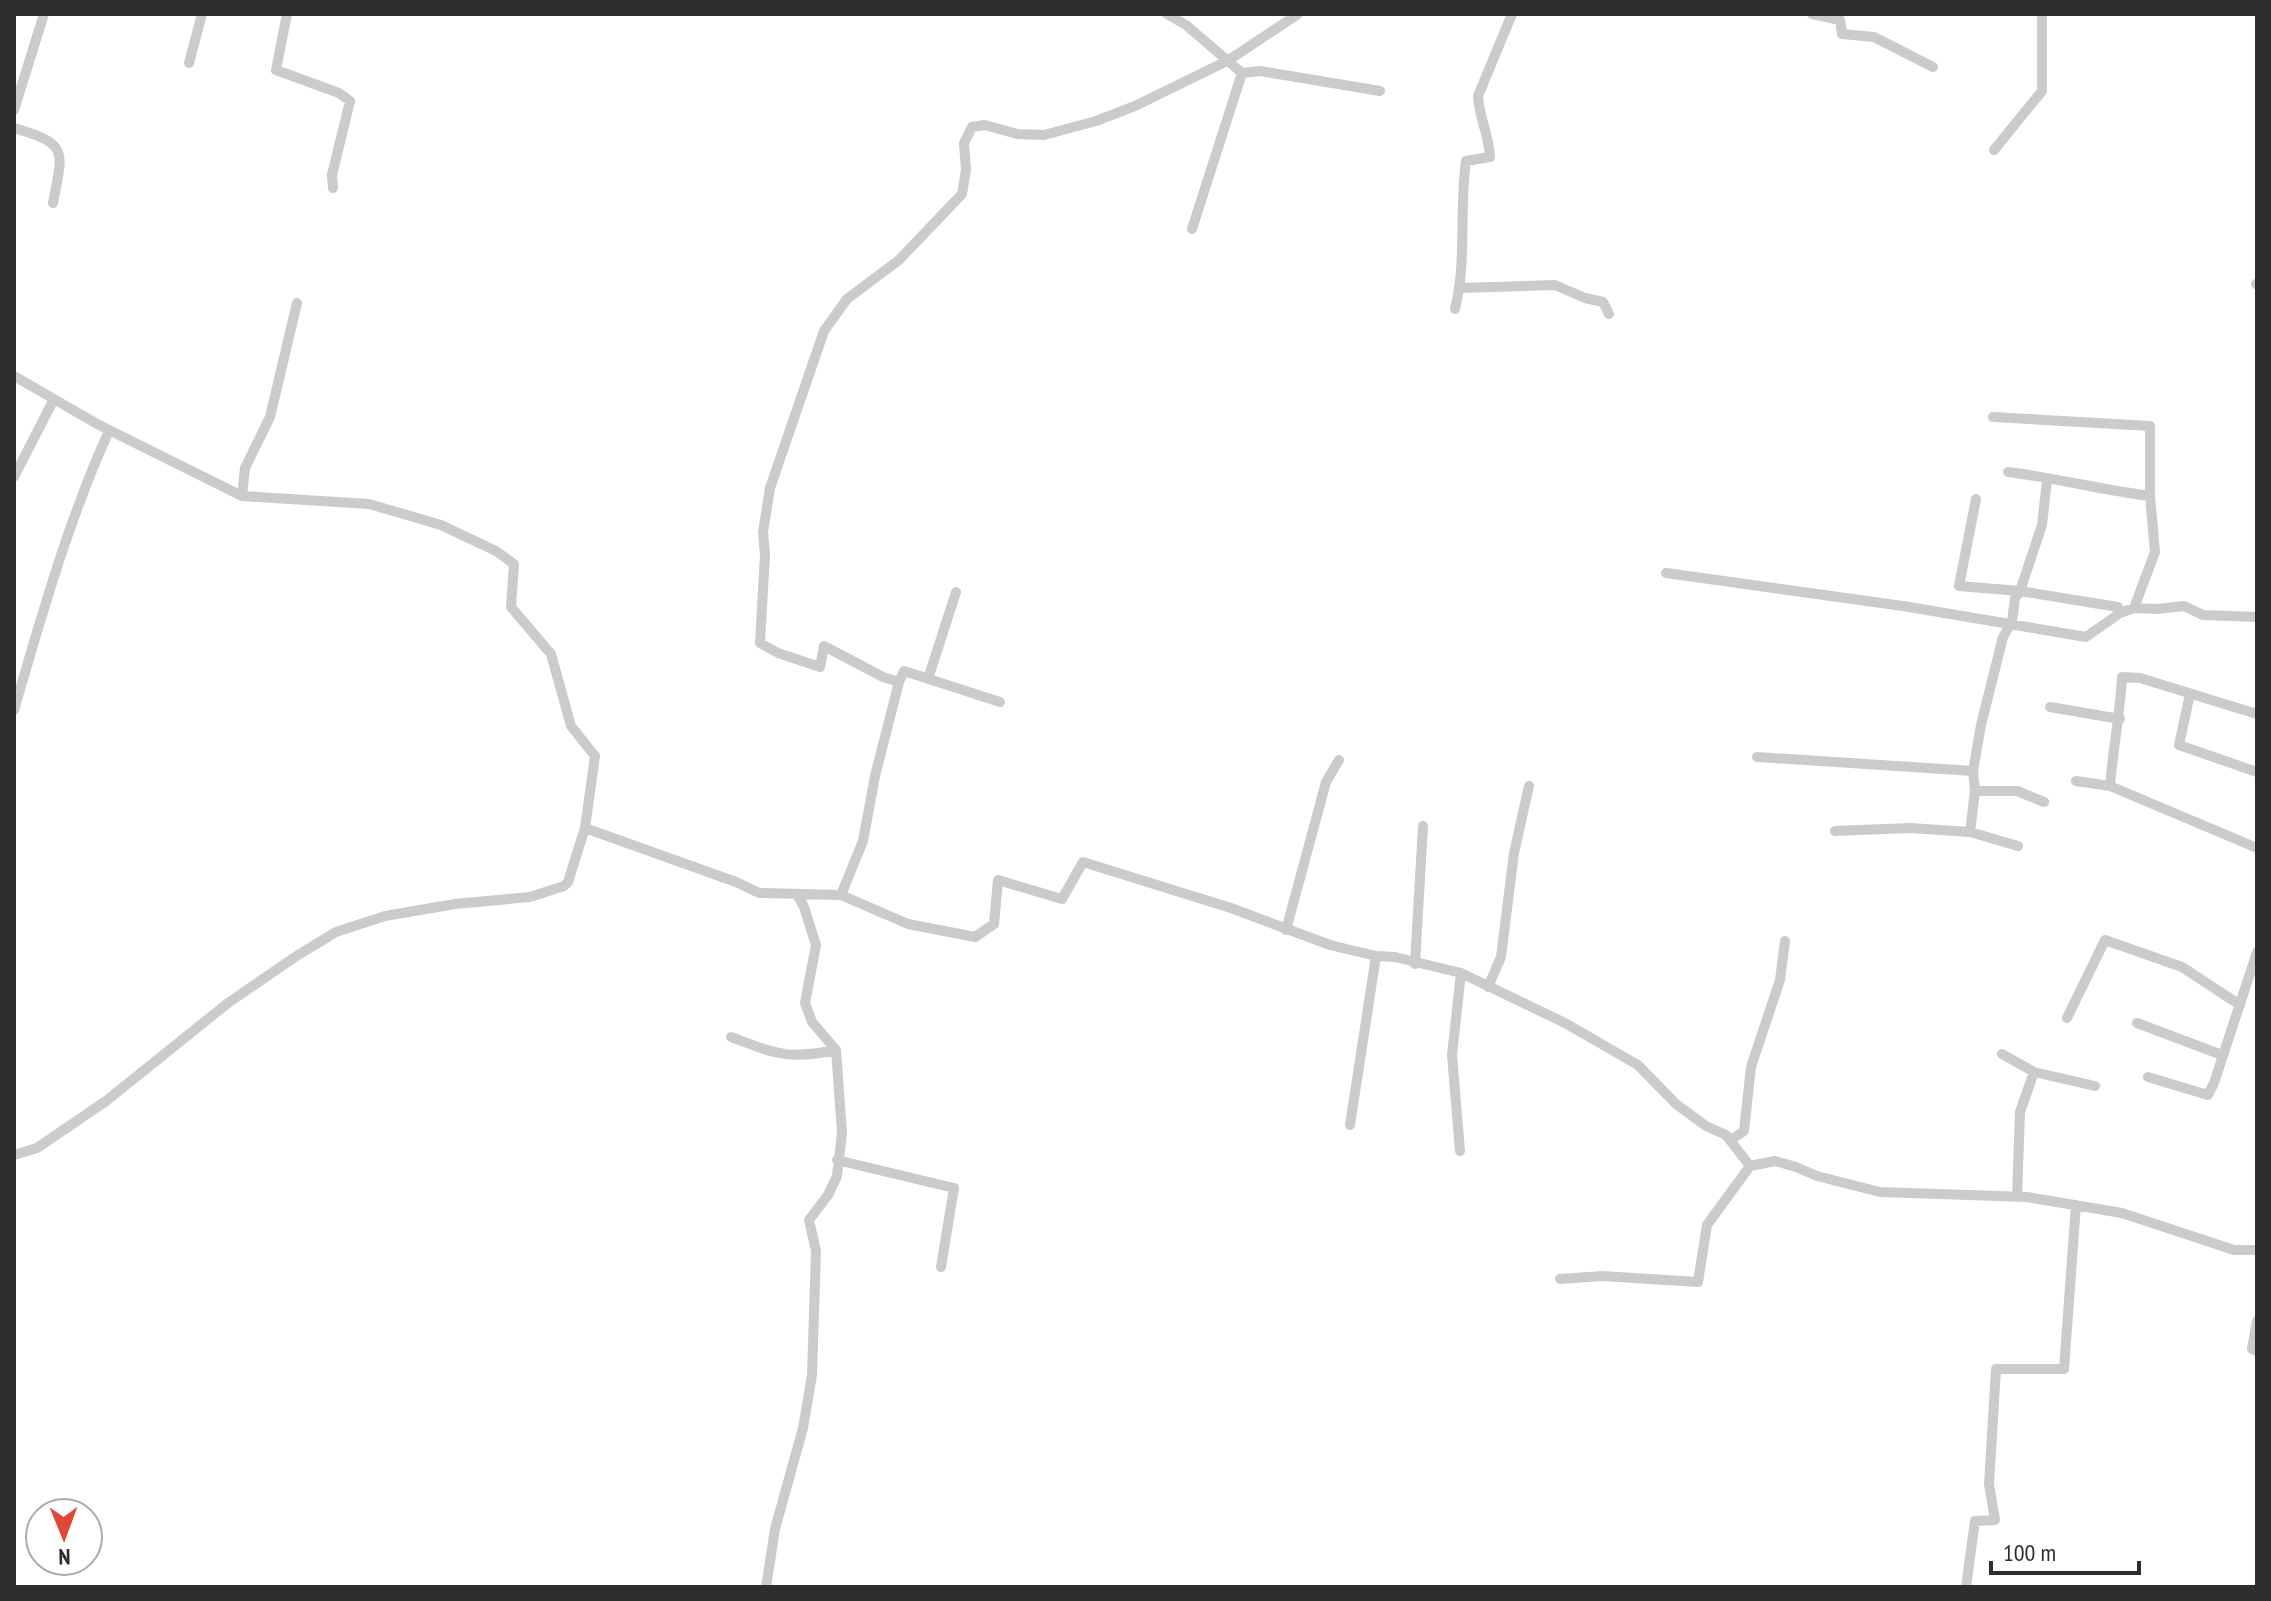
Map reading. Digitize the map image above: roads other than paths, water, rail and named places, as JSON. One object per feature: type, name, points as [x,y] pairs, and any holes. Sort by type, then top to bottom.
[{"type":"street","points":[[14,110],[19,83],[44,14]]},
{"type":"street","points":[[189,63],[202,14]]},
{"type":"street","points":[[287,14],[276,70],[339,93],[350,101],[332,175],[333,188]]},
{"type":"street","points":[[1167,14],[1186,25],[1242,73]]},
{"type":"street","points":[[899,682],[883,677],[824,646],[820,667],[778,653],[760,643],[765,555],[763,532],[770,488],[824,331],[847,299],[899,260],[962,194],[966,170],[964,143],[972,127],[985,125],[1017,134],[1044,135],[1096,121],[1135,106],[1229,60],[1298,14]]},
{"type":"street","points":[[1455,309],[1461,288],[1461,195],[1466,161],[1490,157],[1489,139],[1478,96],[1512,14]]},
{"type":"street","points":[[1812,14],[1840,20],[1842,34],[1874,37],[1933,67]]},
{"type":"street","points":[[1994,150],[2042,91],[2042,14]]},
{"type":"street","points":[[1242,73],[1260,71],[1380,91]]},
{"type":"street","points":[[1192,229],[1242,73]]},
{"type":"street","points":[[14,128],[45,137],[54,143],[60,168],[53,203]]},
{"type":"street","points":[[1461,288],[1555,285],[1603,302],[1609,314]]},
{"type":"street","points":[[242,496],[245,468],[270,417],[297,303]]},
{"type":"street","points":[[14,376],[109,431],[242,496],[369,504],[441,525],[496,551],[514,564],[511,607],[551,654],[571,726],[595,756],[585,828],[564,886],[530,897],[455,904],[385,916],[336,932],[228,1003],[106,1101],[37,1148],[14,1155]]},
{"type":"street","points":[[14,477],[54,399]]},
{"type":"street","points":[[1993,417],[2150,426],[2150,496],[2155,552],[2134,608]]},
{"type":"street","points":[[14,710],[64,542],[84,486],[109,431]]},
{"type":"street","points":[[2008,472],[2047,480],[2059,479],[2094,489],[2150,496]]},
{"type":"street","points":[[1970,832],[1975,791],[1973,771],[1985,710],[2003,637],[2012,622],[2015,598],[2042,525],[2047,480]]},
{"type":"street","points":[[1976,499],[1959,586],[2020,591],[2118,607],[2120,613]]},
{"type":"street","points":[[1666,573],[1903,606],[2086,637],[2120,613],[2134,608],[2184,606],[2203,615],[2257,617]]},
{"type":"street","points":[[928,679],[956,592]]},
{"type":"street","points":[[841,895],[863,841],[875,776],[904,671],[1000,702]]},
{"type":"street","points":[[2110,786],[2113,747],[2120,719],[2122,677],[2140,678],[2257,714]]},
{"type":"street","points":[[2190,694],[2179,745],[2257,772]]},
{"type":"street","points":[[2050,707],[2120,719]]},
{"type":"street","points":[[1757,757],[1973,771]]},
{"type":"street","points":[[1286,930],[1326,782],[1339,760]]},
{"type":"street","points":[[2076,781],[2110,786],[2257,848]]},
{"type":"street","points":[[1488,987],[1501,957],[1514,853],[1529,786]]},
{"type":"street","points":[[1975,791],[2017,791],[2044,802]]},
{"type":"street","points":[[1415,964],[1423,826]]},
{"type":"street","points":[[585,828],[759,893],[841,895],[908,924],[975,937],[994,924],[998,880],[1062,899],[1083,862],[1231,908],[1330,945],[1461,973],[1565,1023],[1638,1065],[1676,1104],[1706,1126],[1726,1135],[1750,1166]]},
{"type":"street","points":[[1835,831],[1910,828],[1970,832],[2018,846]]},
{"type":"street","points":[[766,1587],[775,1529],[803,1428],[812,1375],[816,1251],[809,1220],[828,1195],[837,1176],[842,1133],[836,1050],[807,1012],[805,1003],[816,945],[798,896]]},
{"type":"street","points":[[2067,1018],[2105,940],[2182,967],[2240,1005]]},
{"type":"street","points":[[1731,1140],[1744,1131],[1751,1067],[1780,980],[1785,941]]},
{"type":"street","points":[[2148,1077],[2208,1095],[2257,952]]},
{"type":"street","points":[[1350,1125],[1376,956]]},
{"type":"street","points":[[1460,1151],[1452,1055],[1461,973]]},
{"type":"street","points":[[2137,1023],[2222,1055]]},
{"type":"street","points":[[731,1037],[784,1055],[802,1057],[836,1050]]},
{"type":"street","points":[[2002,1054],[2034,1072],[2095,1086]]},
{"type":"street","points":[[2017,1197],[2020,1112],[2034,1072]]},
{"type":"street","points":[[837,1160],[954,1188],[941,1267]]},
{"type":"street","points":[[1560,1279],[1602,1276],[1698,1282],[1707,1225],[1750,1166],[1775,1161],[1817,1176],[1880,1192],[2017,1197],[2122,1213],[2234,1250],[2257,1250]]},
{"type":"street","points":[[1966,1587],[1975,1521],[1995,1520],[1989,1484],[1996,1369],[2064,1369],[2076,1205]]},
{"type":"street","points":[[2257,1321],[2252,1349],[2257,1351]]}]
